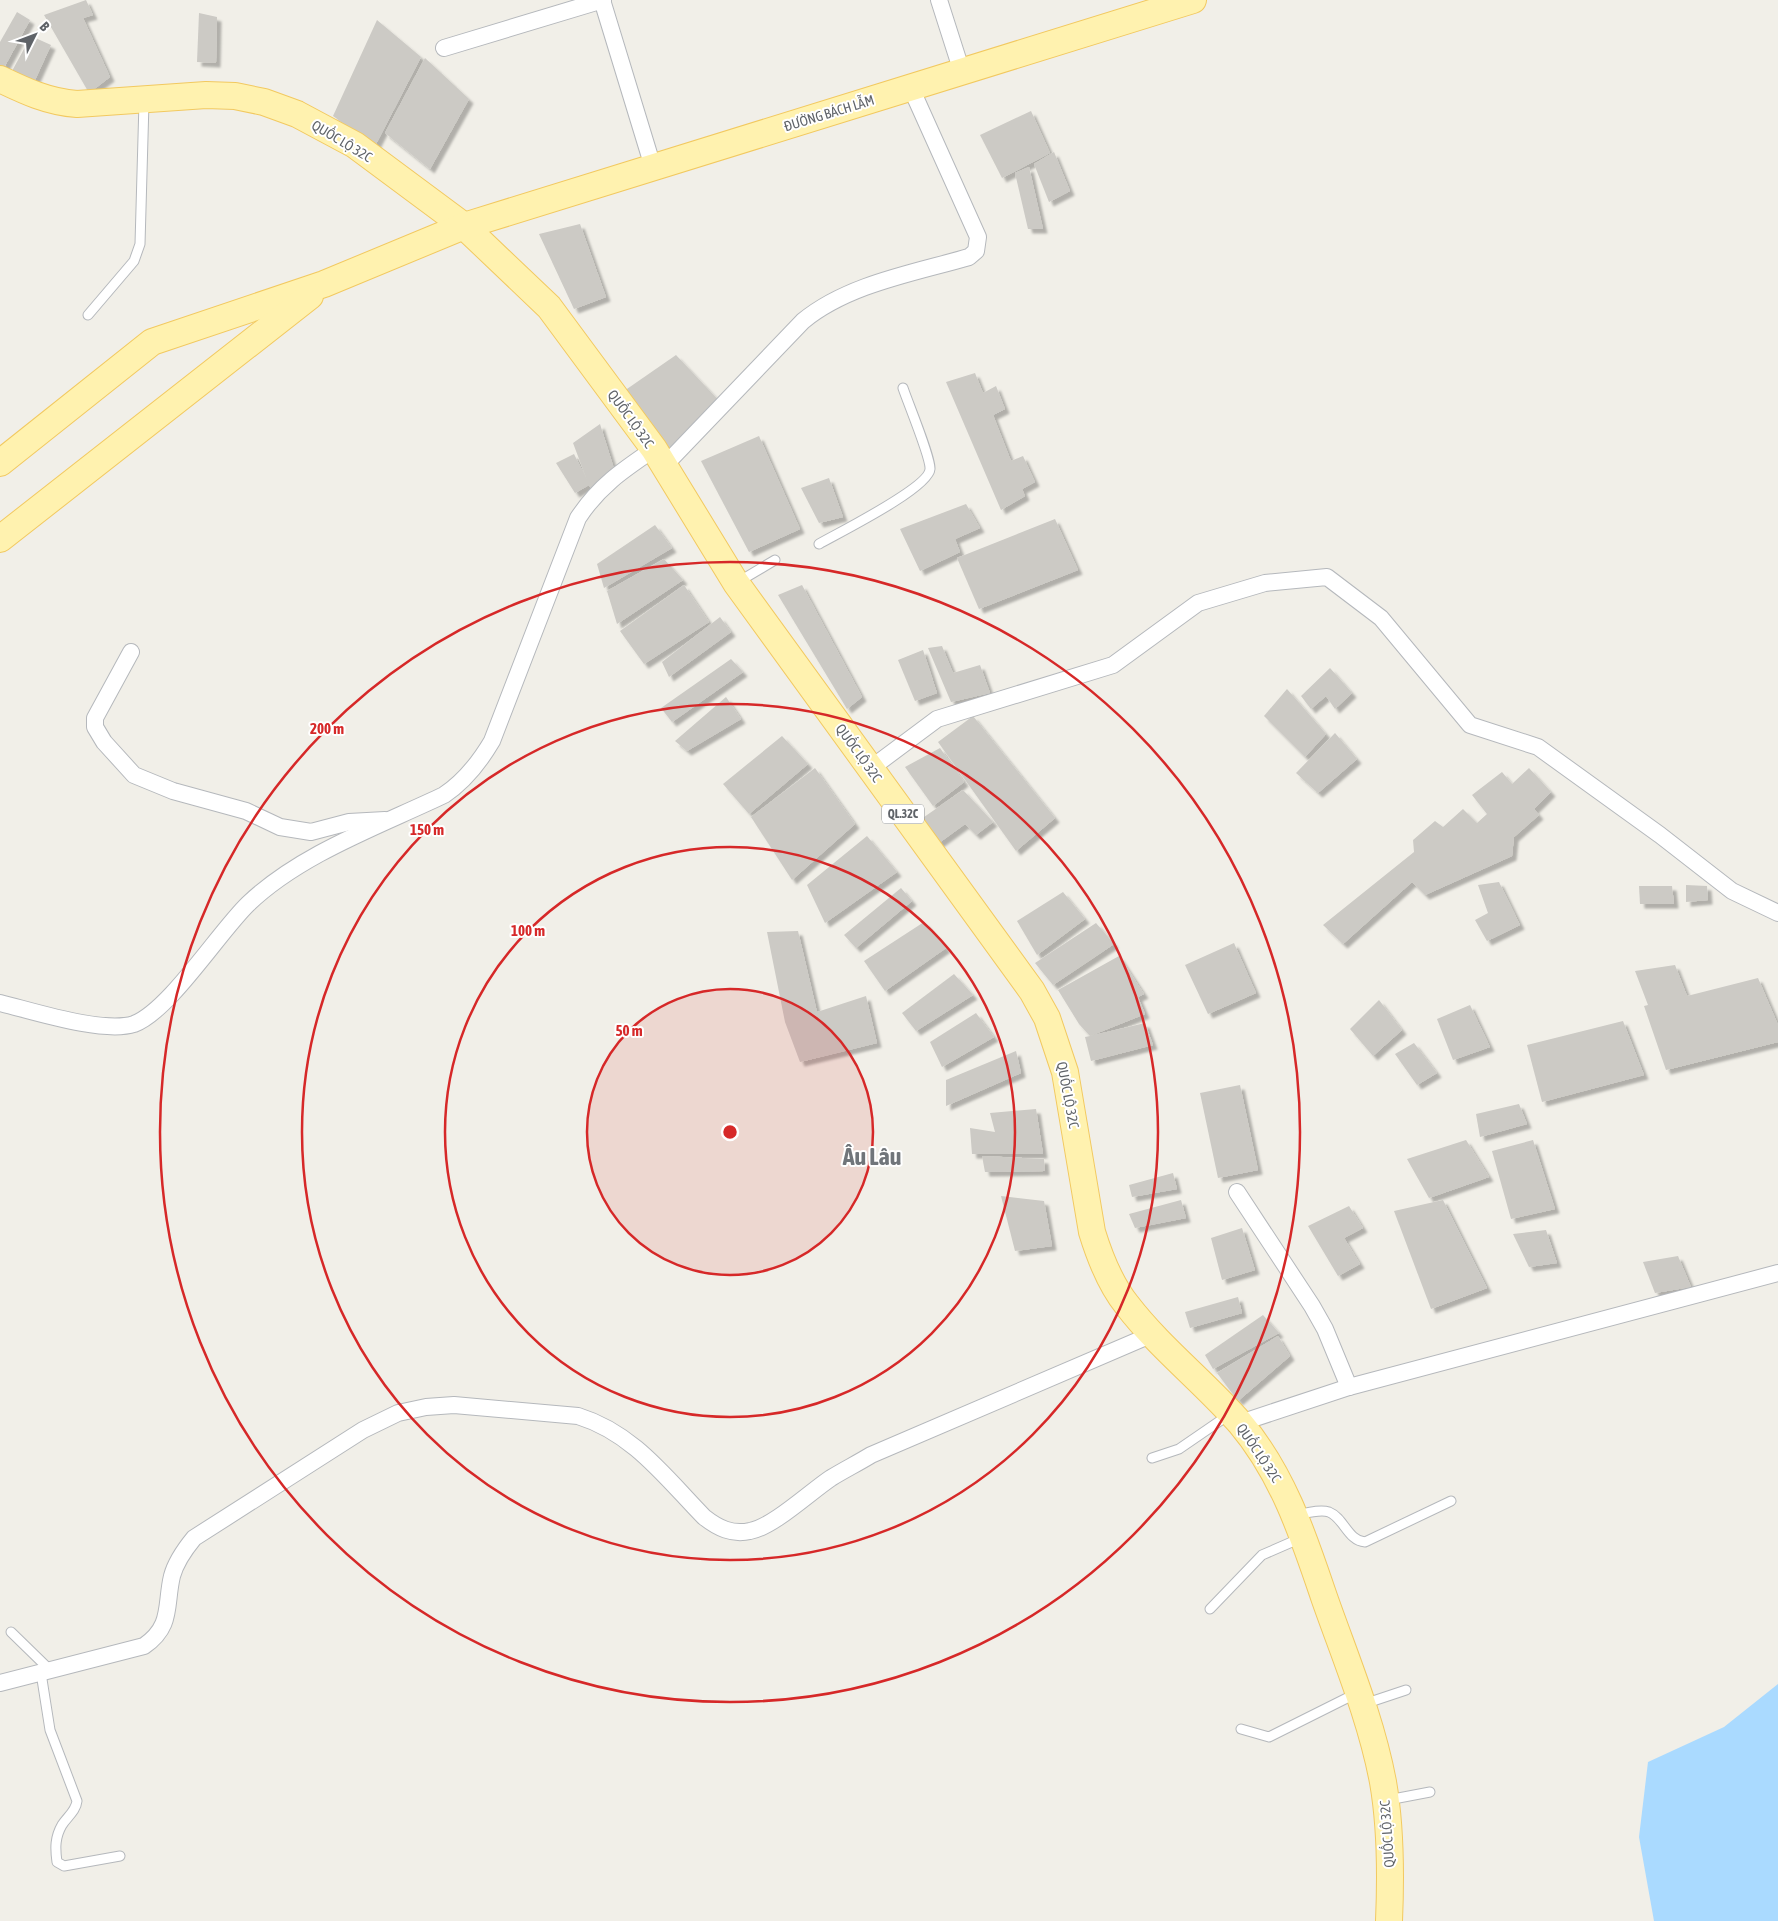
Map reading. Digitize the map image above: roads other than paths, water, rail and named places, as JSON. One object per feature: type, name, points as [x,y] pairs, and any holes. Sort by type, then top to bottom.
[{"type":"main road","name":"ĐƯỜNG BÁCH LẪM","points":[[324,284],[464,226],[1193,0]]},
{"type":"main road","name":"QUỐC LỘ 32C","points":[[0,79],[30,94],[61,102],[206,95],[236,96],[264,102],[297,114],[355,145],[464,226],[549,307],[659,457],[736,583],[1032,991],[1047,1018],[1065,1072],[1092,1232],[1099,1255],[1111,1282],[1127,1305],[1235,1418],[1263,1453],[1285,1491],[1299,1526],[1370,1727],[1386,1801],[1390,1834],[1389,1921]]},
{"type":"main road","points":[[0,463],[152,342],[324,284]]},
{"type":"main road","points":[[0,539],[324,284]]},
{"type":"street","points":[[444,48],[602,0],[653,167]]},
{"type":"street","points":[[939,0],[962,72]]},
{"type":"street","points":[[0,1003],[106,1027],[134,1024],[157,1010],[248,904],[262,892],[310,858],[444,795],[470,773],[483,758],[492,741],[578,518],[587,503],[609,480],[659,457],[816,310],[842,296],[969,257],[976,251],[978,237],[911,88]]},
{"type":"street","points":[[870,769],[937,719],[1113,665],[1198,603],[1265,583],[1327,577],[1381,618],[1470,725],[1538,747],[1660,835],[1732,891],[1778,913]]},
{"type":"street","points":[[130,652],[95,718],[95,726],[104,742],[134,775],[173,791],[246,811],[280,827],[311,832],[349,822],[393,819]]},
{"type":"street","points":[[1237,1192],[1312,1306],[1325,1329],[1349,1387]]},
{"type":"street","points":[[1235,1418],[1778,1273]]},
{"type":"street","points":[[0,1683],[136,1650],[152,1640],[159,1633],[167,1616],[172,1575],[177,1562],[194,1538],[363,1430],[398,1413],[426,1407],[454,1405],[578,1416],[595,1421],[613,1429],[630,1441],[715,1526],[740,1532],[762,1527],[831,1478],[871,1455],[1153,1334]]},
{"type":"lane","points":[[88,315],[134,261],[140,244],[144,99]]},
{"type":"lane","points":[[819,544],[869,517],[924,481],[930,470],[927,456],[903,388]]},
{"type":"lane","points":[[736,583],[775,560]]},
{"type":"lane","points":[[1152,1458],[1179,1448],[1235,1418]]},
{"type":"lane","points":[[1210,1609],[1262,1555],[1320,1511],[1329,1512],[1355,1538],[1365,1542],[1451,1501]]},
{"type":"lane","points":[[11,1632],[46,1671],[50,1730],[77,1801],[77,1806],[62,1825],[56,1837],[57,1862],[64,1866],[120,1856]]},
{"type":"lane","points":[[1241,1729],[1268,1737],[1360,1699],[1406,1690]]},
{"type":"lane","points":[[1386,1801],[1430,1792]]},
{"type":"water","points":[[1778,1684],[1778,1921],[1654,1921],[1639,1837],[1648,1762],[1724,1727]]},
{"type":"district","name":"Âu Lâu","points":[[872,1156]]}]
